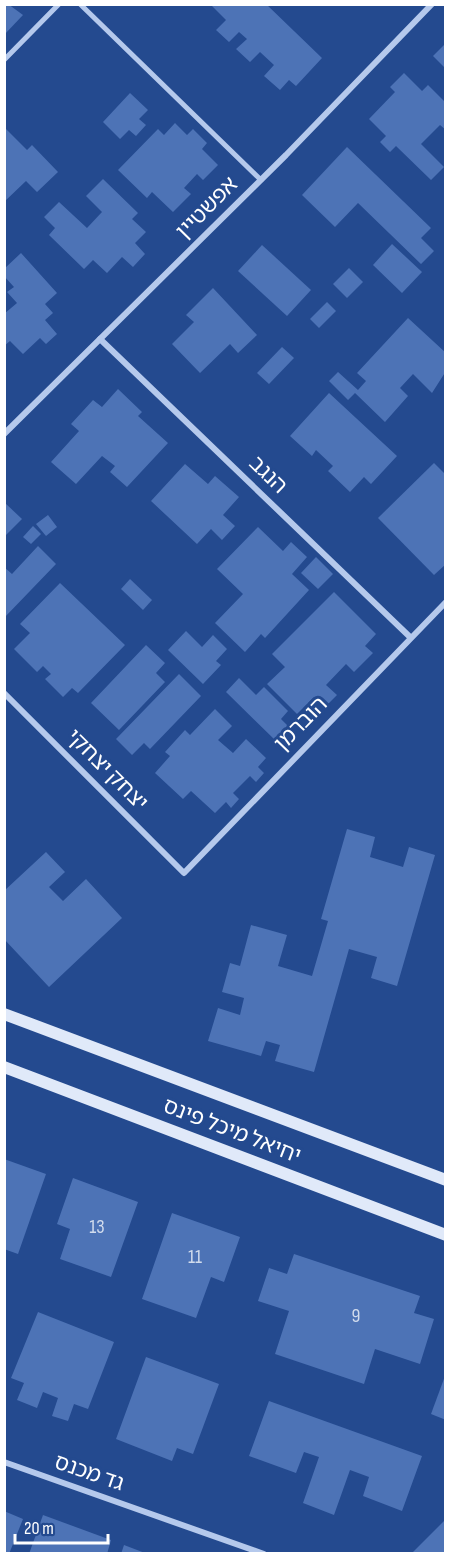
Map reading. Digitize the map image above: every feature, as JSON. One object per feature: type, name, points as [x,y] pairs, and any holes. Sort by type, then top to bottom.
[{"type":"main road","name":"יחיאל מיכל פינס","points":[[4,1014],[446,1180]]},
{"type":"main road","name":"יחיאל מיכל פינס","points":[[4,1066],[446,1234]]},
{"type":"street","points":[[4,60],[59,4]]},
{"type":"street","points":[[80,4],[261,180]]},
{"type":"street","name":"אפשטיין","points":[[4,434],[261,180],[432,4]]},
{"type":"street","name":"הנגב","points":[[100,339],[410,637]]},
{"type":"street","name":"הוברמן","points":[[184,873],[446,602]]},
{"type":"street","name":"יצחק יצחקי","points":[[4,693],[184,873]]},
{"type":"street","name":"גד מכנס","points":[[4,1462],[264,1554]]},
{"type":"building","points":[[4,4],[8,4],[23,15],[4,35]]},
{"type":"building","points":[[210,4],[266,4],[322,58],[296,86],[289,80],[280,90],[264,76],[274,65],[260,52],[250,62],[236,49],[247,39],[239,32],[229,42],[216,30],[226,20]]},
{"type":"building","points":[[446,43],[446,69],[433,56]]},
{"type":"building","points":[[404,73],[422,91],[428,85],[446,103],[446,130],[440,125],[421,144],[444,167],[431,180],[396,146],[390,152],[380,142],[386,136],[369,119],[395,92],[390,87]]},
{"type":"building","points":[[130,93],[148,110],[139,119],[146,125],[136,136],[129,130],[120,139],[103,122]]},
{"type":"building","points":[[175,123],[187,135],[193,129],[207,143],[202,149],[218,165],[203,180],[197,174],[184,188],[191,194],[173,212],[152,192],[147,198],[118,170],[158,129],[164,135]]},
{"type":"building","points":[[4,127],[27,150],[32,145],[58,172],[37,192],[26,181],[4,202]]},
{"type":"building","points":[[347,147],[431,228],[421,238],[434,251],[421,264],[358,203],[335,227],[302,195]]},
{"type":"building","points":[[103,179],[138,213],[132,219],[146,232],[135,243],[145,254],[133,267],[122,257],[107,273],[93,260],[84,269],[49,235],[55,228],[44,217],[59,202],[87,228],[102,212],[86,196]]},
{"type":"building","points":[[392,244],[422,272],[402,293],[373,265]]},
{"type":"building","points":[[262,245],[311,290],[287,316],[238,271]]},
{"type":"building","points":[[21,253],[57,293],[45,304],[53,313],[45,320],[57,334],[46,344],[40,338],[23,354],[10,341],[4,346],[4,314],[17,303],[7,292],[14,287],[4,276],[4,269]]},
{"type":"building","points":[[349,268],[363,282],[347,298],[333,284]]},
{"type":"building","points":[[213,288],[257,335],[238,353],[230,344],[200,373],[172,344],[194,322],[186,315]]},
{"type":"building","points":[[327,302],[336,311],[319,328],[310,319]]},
{"type":"building","points":[[408,318],[446,353],[446,371],[432,393],[413,374],[400,388],[408,396],[385,422],[355,393],[348,400],[329,381],[338,372],[358,390],[366,381],[357,373]]},
{"type":"building","points":[[282,347],[294,358],[269,384],[257,373]]},
{"type":"building","points":[[118,389],[142,412],[138,416],[168,443],[127,487],[110,472],[115,466],[102,456],[76,484],[51,462],[79,431],[71,424],[93,400],[102,407]]},
{"type":"building","points":[[329,393],[397,456],[371,484],[364,477],[350,492],[328,471],[333,466],[316,450],[312,456],[290,436]]},
{"type":"building","points":[[434,463],[446,475],[446,564],[434,575],[378,518]]},
{"type":"building","points":[[185,464],[208,484],[215,476],[239,497],[223,515],[235,526],[222,540],[211,529],[197,544],[151,501]]},
{"type":"building","points":[[4,502],[22,519],[4,537]]},
{"type":"building","points":[[48,515],[57,527],[46,536],[36,524]]},
{"type":"building","points":[[33,526],[41,534],[31,544],[23,537]]},
{"type":"building","points":[[258,527],[283,551],[291,542],[307,557],[292,574],[309,590],[265,638],[261,634],[245,652],[215,623],[243,594],[217,569]]},
{"type":"building","points":[[38,546],[56,564],[4,618],[4,567],[12,574]]},
{"type":"building","points":[[316,557],[333,574],[318,589],[301,573]]},
{"type":"building","points":[[130,579],[152,600],[143,610],[121,589]]},
{"type":"building","points":[[60,583],[125,645],[78,693],[72,688],[63,697],[45,679],[51,674],[43,666],[37,672],[14,649],[30,633],[20,624]]},
{"type":"building","points":[[334,592],[376,634],[365,646],[373,653],[354,672],[346,664],[326,685],[337,695],[325,707],[314,697],[297,714],[267,684],[285,667],[272,654]]},
{"type":"building","points":[[186,631],[202,647],[213,635],[227,649],[216,661],[221,665],[203,684],[168,650]]},
{"type":"building","points":[[146,645],[165,663],[156,673],[165,682],[119,730],[91,703]]},
{"type":"building","points":[[179,674],[201,696],[150,749],[144,743],[132,755],[116,739]]},
{"type":"building","points":[[239,678],[256,695],[264,687],[288,711],[281,719],[290,728],[276,741],[226,692]]},
{"type":"building","points":[[215,709],[232,726],[218,740],[233,753],[246,739],[266,758],[258,767],[264,773],[256,782],[250,776],[233,793],[239,799],[231,808],[226,802],[215,813],[191,791],[183,799],[155,773],[170,756],[165,752],[185,730],[190,735]]},
{"type":"building","points":[[347,829],[375,837],[370,857],[403,867],[409,847],[435,855],[397,986],[371,978],[377,957],[349,949],[314,1072],[275,1061],[280,1045],[266,1041],[261,1056],[208,1041],[218,1008],[240,1015],[244,998],[222,992],[230,963],[240,966],[251,925],[287,935],[278,966],[312,976],[328,921],[321,919]]},
{"type":"building","points":[[46,852],[65,872],[49,887],[63,901],[86,879],[122,918],[49,987],[4,939],[4,891]]},
{"type":"building","points":[[4,1159],[46,1174],[18,1254],[4,1249]]},
{"type":"building","points":[[73,1178],[138,1202],[111,1277],[60,1259],[70,1229],[57,1224]]},
{"type":"building","points":[[172,1213],[240,1237],[224,1282],[211,1277],[196,1318],[142,1299]]},
{"type":"building","points":[[294,1254],[420,1296],[414,1313],[434,1319],[420,1364],[375,1349],[364,1384],[275,1354],[289,1311],[258,1301],[269,1268],[287,1274]]},
{"type":"building","points":[[38,1312],[114,1342],[88,1409],[74,1404],[68,1421],[52,1416],[58,1398],[43,1392],[37,1408],[17,1400],[24,1383],[11,1378]]},
{"type":"building","points":[[146,1357],[219,1384],[193,1454],[177,1448],[172,1461],[116,1439]]},
{"type":"building","points":[[446,1376],[446,1420],[431,1414]]},
{"type":"building","points":[[269,1401],[422,1456],[402,1511],[363,1496],[369,1477],[350,1470],[334,1515],[303,1503],[319,1457],[304,1452],[296,1473],[249,1456]]},
{"type":"building","points":[[4,1511],[23,1519],[9,1554],[4,1554]]},
{"type":"building","points":[[43,1515],[111,1540],[107,1554],[29,1554]]},
{"type":"building","points":[[446,1519],[446,1554],[411,1554]]},
{"type":"building","points":[[124,1545],[145,1553],[145,1554],[121,1554]]}]
